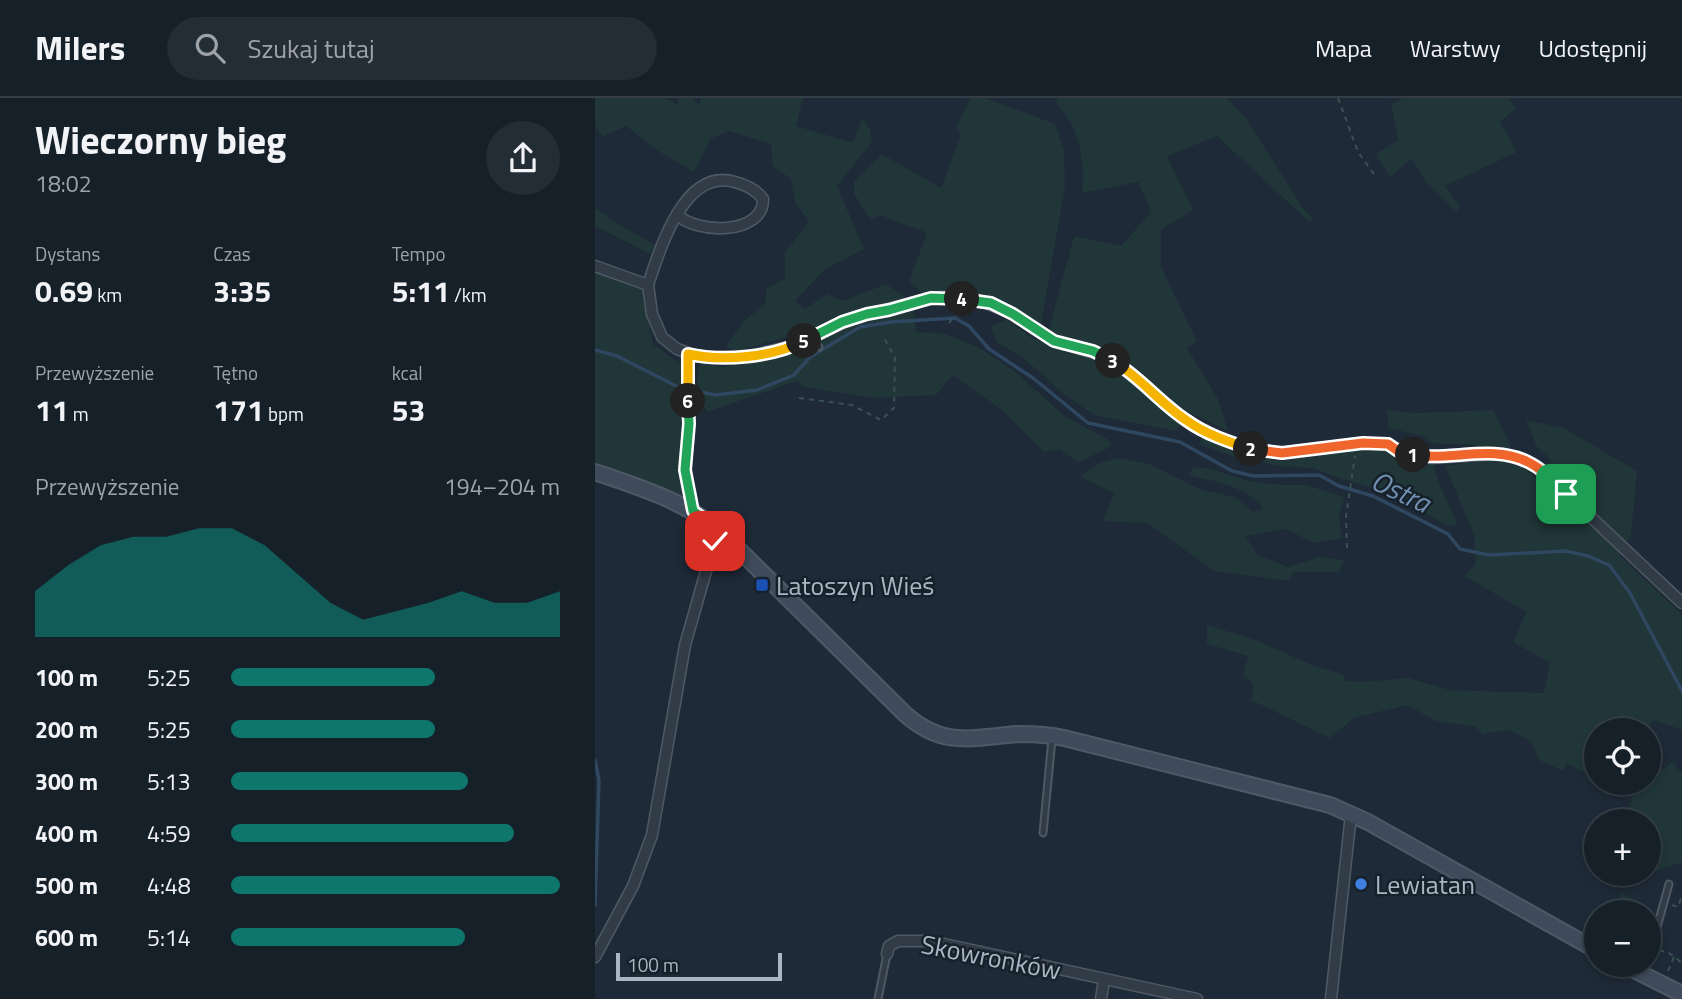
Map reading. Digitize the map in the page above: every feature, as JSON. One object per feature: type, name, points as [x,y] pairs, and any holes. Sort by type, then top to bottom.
[{"type":"street","points":[[677,214],[683,222],[694,225],[732,228],[742,226],[758,215],[763,207],[763,199],[752,188],[739,183],[712,181],[691,195],[677,214],[648,285],[652,313],[662,337],[668,344],[688,354],[732,359],[797,345],[853,318],[919,301],[941,297],[978,300],[1013,314],[1054,341],[1104,356],[1129,372],[1186,421],[1249,448],[1272,452],[1388,444],[1405,453],[1432,457],[1502,454],[1528,462],[1543,472],[1682,603]]},
{"type":"street","points":[[595,266],[648,285]]},
{"type":"street","points":[[688,354],[689,424],[685,470],[693,511]]},
{"type":"street","points":[[595,472],[655,492],[693,511],[718,529],[905,714],[923,728],[956,739],[1021,734],[1052,736],[1312,800],[1351,814],[1584,943]]},
{"type":"street","points":[[595,957],[633,886],[652,835],[685,645],[718,529]]},
{"type":"street","points":[[1331,999],[1351,814]]},
{"type":"street","name":"Skowronków","points":[[887,954],[890,946],[898,941],[930,941],[1197,999]]},
{"type":"street","points":[[1652,977],[1682,994]]},
{"type":"street","points":[[1101,999],[1104,980]]},
{"type":"lane","points":[[797,345],[820,347]]},
{"type":"lane","points":[[1043,833],[1052,736]]},
{"type":"lane","points":[[1661,913],[1669,884]]},
{"type":"lane","name":"Skowronków","points":[[878,999],[887,954]]},
{"type":"path","points":[[1338,98],[1358,152],[1376,177]]},
{"type":"path","points":[[949,323],[958,313]]},
{"type":"path","points":[[799,398],[852,405],[881,419],[894,408],[895,358],[884,338]]},
{"type":"path","points":[[1347,548],[1346,516],[1355,458],[1353,445]]},
{"type":"path","points":[[1664,903],[1678,907],[1682,895]]},
{"type":"path","points":[[1661,951],[1669,953],[1682,963]]},
{"type":"path","points":[[1667,975],[1674,957]]},
{"type":"green space","points":[[595,98],[667,98],[678,105],[678,98],[693,98],[699,106],[701,98],[803,98],[796,126],[853,143],[862,119],[870,129],[872,142],[837,186],[864,249],[824,270],[795,301],[805,309],[827,294],[843,301],[886,284],[909,303],[914,314],[916,332],[946,334],[978,347],[1017,373],[1064,416],[1106,438],[1111,443],[1110,447],[1078,463],[1060,449],[1044,452],[1002,410],[953,375],[936,395],[874,398],[804,387],[797,381],[707,412],[698,388],[700,363],[724,367],[799,351],[796,335],[736,351],[726,346],[745,320],[765,304],[767,288],[785,278],[785,252],[809,221],[795,202],[791,179],[773,166],[771,144],[729,131],[710,139],[694,172],[660,152],[626,126],[603,137],[595,125]]},
{"type":"green space","points":[[970,98],[986,98],[1055,124],[1064,150],[1065,187],[1041,324],[1011,306],[985,295],[957,291],[923,294],[909,281],[927,233],[880,215],[871,220],[854,194],[854,181],[882,154],[941,188],[961,134],[956,129]]},
{"type":"green space","points":[[1056,98],[1227,98],[1245,117],[1303,208],[1313,219],[1309,222],[1217,136],[1167,156],[1193,210],[1161,230],[1161,267],[1197,341],[1187,348],[1218,399],[1228,431],[1190,413],[1176,431],[1094,415],[1065,395],[1021,356],[997,343],[990,327],[1007,319],[1032,338],[1067,351],[1068,340],[1053,334],[1049,329],[1074,236],[1121,246],[1151,212],[1138,182],[1082,193],[1083,173],[1079,144]]},
{"type":"green space","points":[[1403,98],[1508,98],[1516,108],[1500,122],[1517,152],[1445,186],[1459,205],[1457,212],[1425,180],[1411,159],[1390,177],[1376,154],[1398,140],[1391,104]]},
{"type":"green space","points":[[595,208],[655,245],[650,254],[595,226]]},
{"type":"green space","points":[[595,271],[641,288],[653,344],[682,365],[682,496],[595,465]]},
{"type":"green space","points":[[1387,410],[1416,413],[1493,410],[1509,442],[1515,464],[1526,469],[1535,478],[1552,461],[1537,447],[1526,420],[1564,428],[1637,471],[1631,535],[1619,555],[1682,615],[1682,730],[1661,723],[1661,718],[1584,718],[1584,773],[1566,763],[1563,771],[1539,760],[1532,742],[1510,730],[1483,734],[1476,727],[1436,721],[1407,705],[1354,718],[1330,738],[1251,700],[1254,685],[1243,675],[1248,656],[1207,644],[1207,625],[1256,640],[1317,667],[1342,674],[1346,681],[1408,678],[1450,690],[1544,693],[1550,663],[1513,642],[1526,612],[1465,576],[1476,563],[1474,535],[1445,466],[1482,460],[1476,445],[1431,443],[1422,436],[1388,428]]},
{"type":"green space","points":[[1203,438],[1280,461],[1332,452],[1385,449],[1406,462],[1434,465],[1457,525],[1447,526],[1388,493],[1313,468],[1279,466],[1235,457],[1199,444]]},
{"type":"green space","points":[[1119,458],[1149,464],[1202,490],[1235,497],[1253,512],[1263,508],[1247,494],[1188,475],[1194,467],[1208,468],[1249,481],[1306,485],[1345,497],[1339,517],[1342,538],[1313,543],[1286,529],[1245,536],[1258,555],[1288,567],[1319,557],[1344,560],[1339,572],[1293,572],[1289,581],[1214,571],[1147,523],[1102,521],[1114,494],[1080,476],[1099,463]]},
{"type":"green space","points":[[1672,762],[1682,773],[1682,862],[1661,869],[1661,809],[1629,809],[1632,798],[1626,795],[1661,795],[1661,767],[1663,771]]},
{"type":"green space","points":[[1622,893],[1635,900],[1619,900]]},
{"type":"waterway","name":"Ostra","points":[[595,350],[617,356],[680,388],[716,395],[757,390],[794,375],[810,357],[860,327],[955,318],[969,326],[989,349],[1033,378],[1088,423],[1180,442],[1232,471],[1254,476],[1319,475],[1339,486],[1373,496],[1448,534],[1460,549],[1489,555],[1565,551],[1588,556],[1609,565],[1630,593],[1682,691]]},
{"type":"waterway","points":[[595,760],[599,780],[595,905]]},
{"type":"place","name":"Latoszyn Wieś","points":[[762,585]]},
{"type":"place","name":"Lewiatan","points":[[1361,884]]},
{"type":"route","points":[[715,541],[718,529],[693,511],[685,470],[689,424],[688,354],[732,359],[749,356],[797,345],[853,318],[941,297],[991,303],[1054,341],[1104,356],[1129,372],[1186,421],[1208,433],[1249,448],[1282,453],[1363,443],[1388,444],[1405,453],[1439,458],[1502,454],[1536,467],[1566,494]]}]
